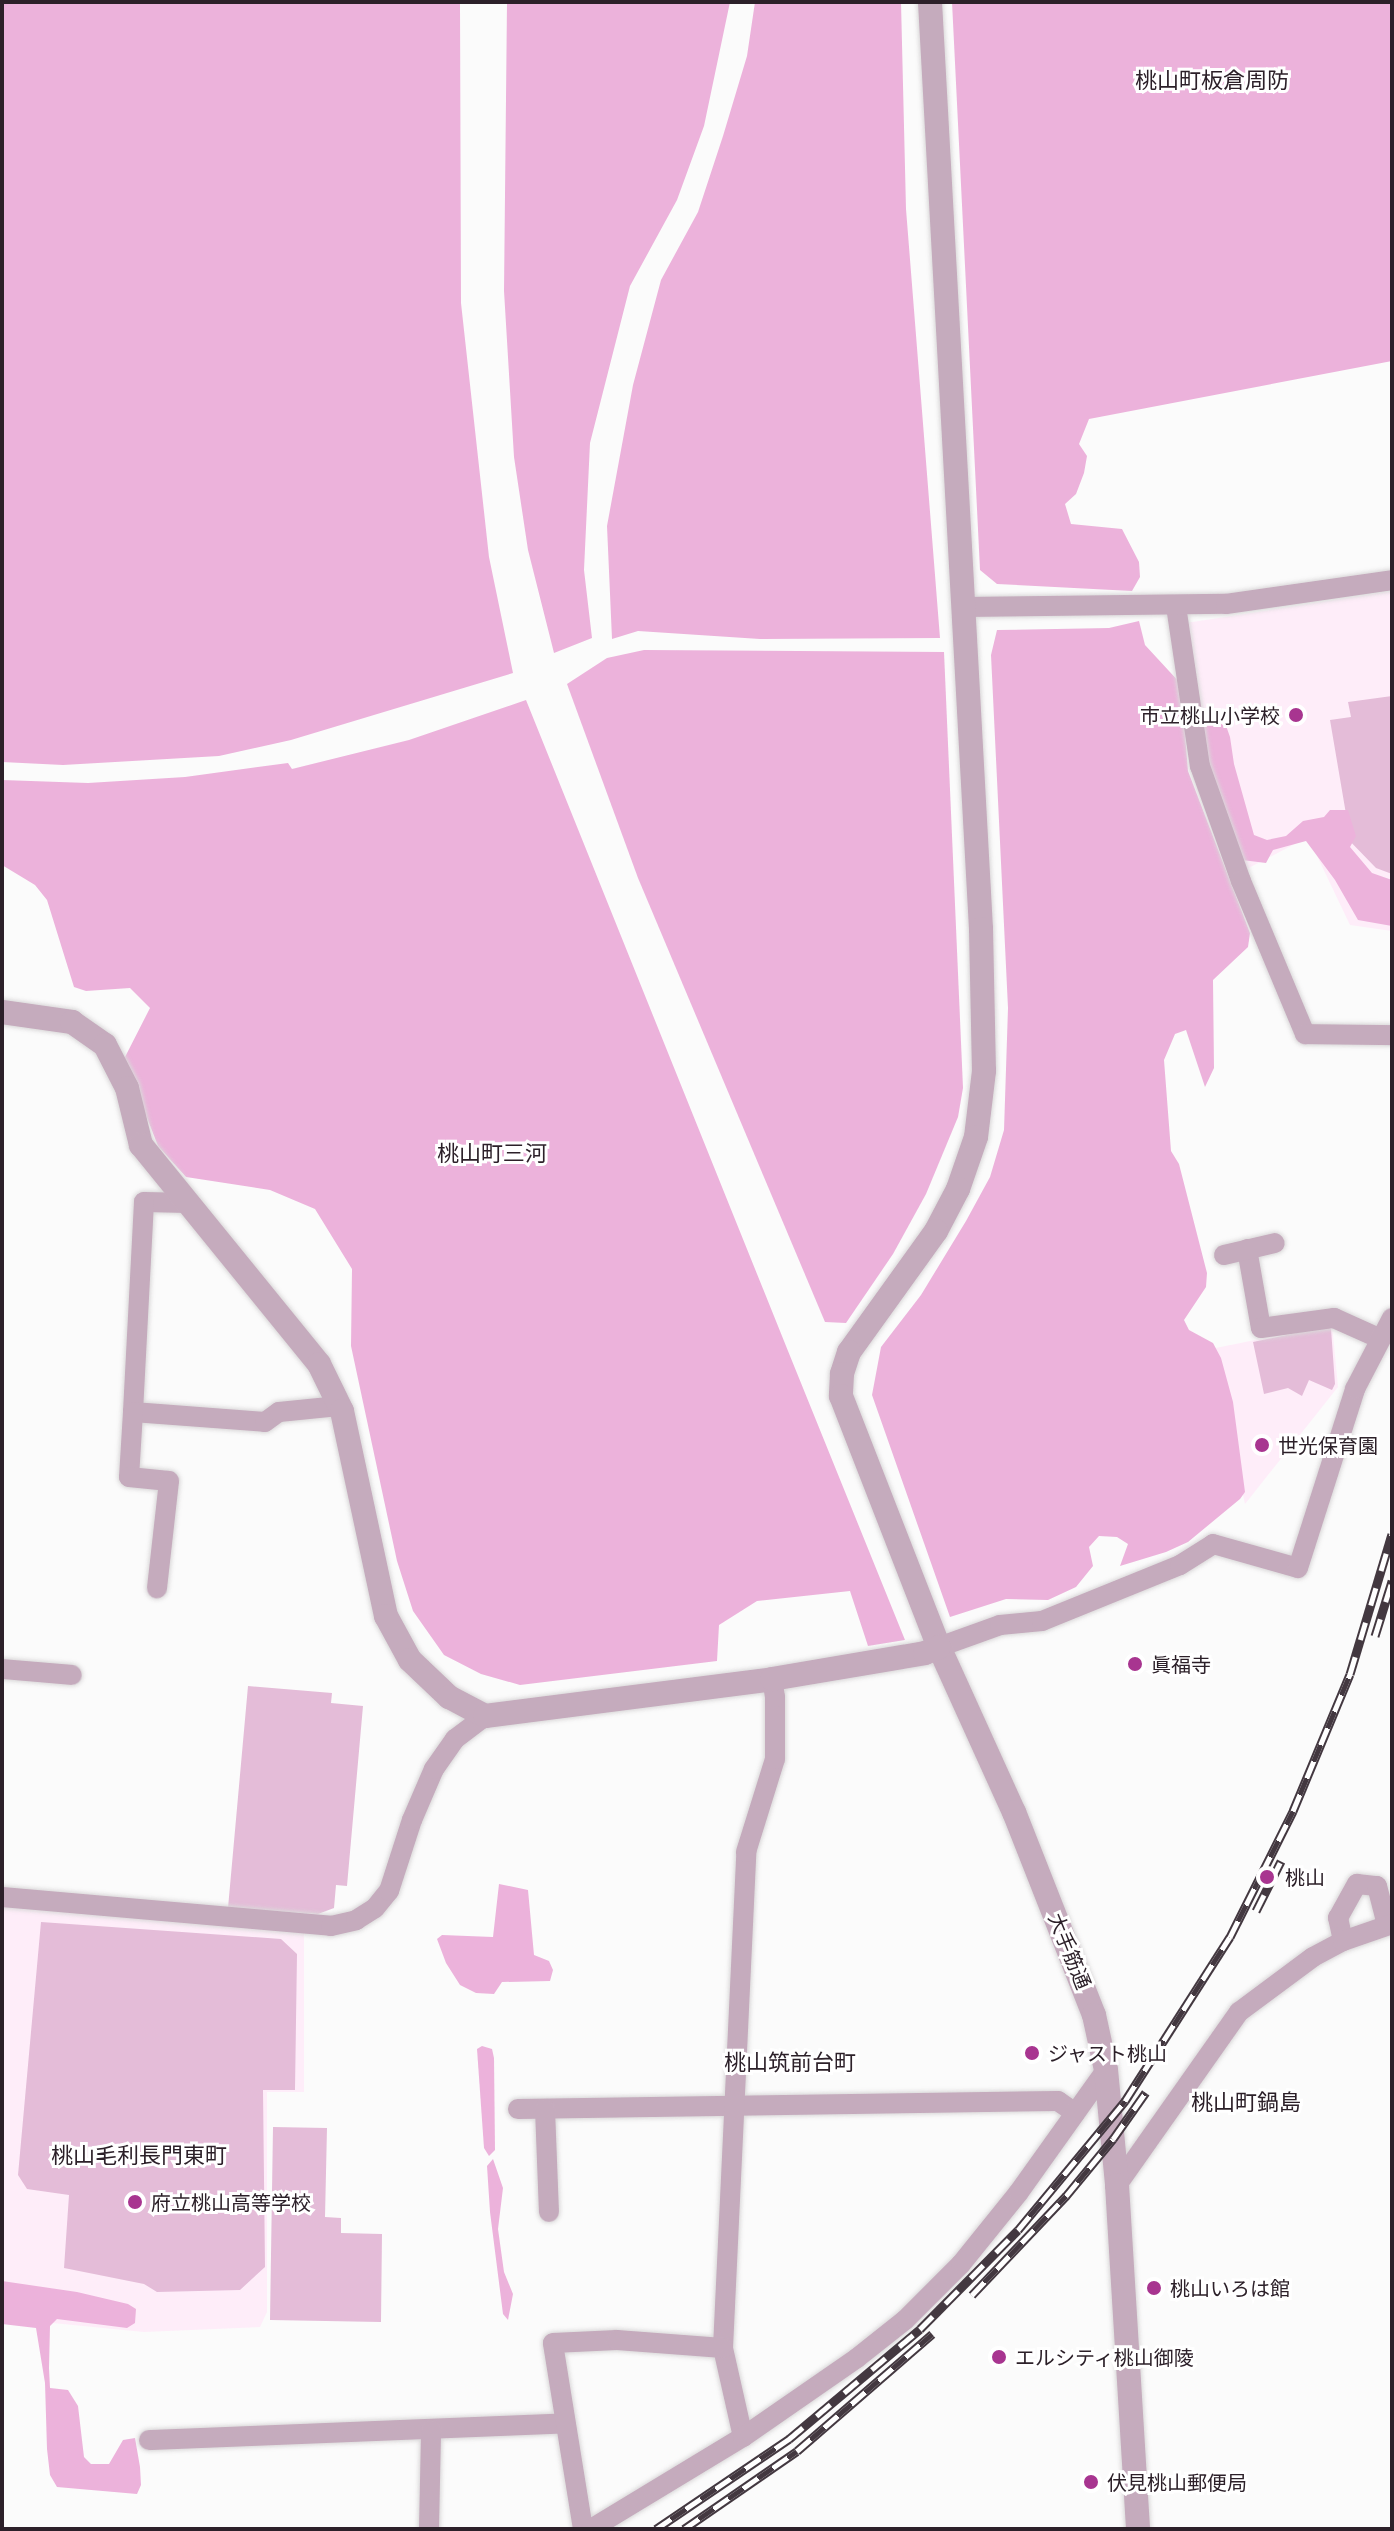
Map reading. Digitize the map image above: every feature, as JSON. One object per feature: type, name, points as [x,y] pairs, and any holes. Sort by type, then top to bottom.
[{"type":"street","points":[[930,2],[964,607],[1226,604],[1392,580]]},
{"type":"street","points":[[1176,606],[1200,766],[1241,881],[1305,1034],[1392,1035]]},
{"type":"street","name":"大手筋通","points":[[964,607],[981,929],[984,1071],[980,1113],[970,1159],[936,1231],[846,1359],[841,1381],[844,1411],[939,1647],[1014,1812],[1094,2015],[1106,2070],[1117,2185],[1138,2529]]},
{"type":"street","points":[[2,1012],[72,1022],[105,1045],[127,1088],[141,1145],[319,1364],[339,1406],[390,1627],[402,1648],[428,1680],[461,1704],[485,1716]]},
{"type":"street","points":[[157,1588],[169,1481],[129,1477],[144,1202],[189,1203]]},
{"type":"street","points":[[1224,1255],[1275,1243]]},
{"type":"street","points":[[1247,1249],[1261,1328],[1334,1318],[1381,1339]]},
{"type":"street","points":[[2,1897],[331,1926],[356,1920],[375,1908],[389,1891],[412,1820],[434,1769],[455,1739],[485,1716],[772,1679],[925,1653],[1000,1625],[1042,1621],[1180,1565],[1213,1544],[1298,1568],[1355,1389],[1392,1318]]},
{"type":"street","points":[[133,1412],[265,1422],[279,1412],[339,1406]]},
{"type":"street","points":[[2,1669],[72,1675]]},
{"type":"street","points":[[743,2437],[723,2348],[746,1852],[775,1759],[772,1679]]},
{"type":"street","points":[[1117,2185],[1239,2012],[1274,1983],[1343,1941],[1389,1924],[1377,1886],[1357,1884],[1338,1918],[1343,1941]]},
{"type":"street","points":[[591,2529],[743,2437],[857,2358],[905,2320],[961,2264],[1019,2192],[1106,2070]]},
{"type":"street","points":[[518,2109],[1058,2101],[1075,2113]]},
{"type":"street","points":[[545,2109],[549,2212]]},
{"type":"street","points":[[583,2529],[553,2343],[617,2340],[723,2348]]},
{"type":"street","points":[[149,2440],[565,2423]]},
{"type":"street","points":[[429,2529],[431,2430]]},
{"type":"shaded area","points":[[2,2],[460,2],[461,303],[489,557],[513,673],[291,740],[219,756],[63,765],[2,762]]},
{"type":"shaded area","points":[[507,2],[730,2],[704,126],[677,200],[630,286],[590,443],[584,570],[592,638],[554,653],[528,550],[514,457],[504,291]]},
{"type":"shaded area","points":[[755,2],[901,2],[906,209],[940,638],[760,639],[638,631],[612,639],[607,526],[633,385],[661,280],[698,212],[723,136],[747,56]]},
{"type":"shaded area","points":[[952,2],[1392,2],[1392,361],[1089,419],[1079,444],[1087,456],[1084,473],[1076,494],[1065,504],[1071,524],[1122,529],[1139,562],[1140,577],[1132,591],[997,584],[980,570]]},
{"type":"shaded area","name":"市立桃山小学校","points":[[1392,591],[1392,931],[1350,925],[1308,837],[1243,871],[1206,765],[1186,623]]},
{"type":"shaded area","points":[[1139,621],[1145,645],[1181,684],[1188,771],[1250,933],[1248,947],[1213,980],[1214,1068],[1205,1087],[1186,1030],[1175,1034],[1164,1060],[1171,1151],[1179,1164],[1207,1273],[1206,1287],[1184,1320],[1189,1330],[1213,1343],[1221,1358],[1233,1402],[1245,1492],[1188,1542],[1166,1552],[1120,1566],[1128,1544],[1117,1537],[1099,1536],[1089,1547],[1093,1566],[1076,1587],[1048,1600],[1006,1599],[950,1617],[872,1395],[881,1347],[921,1295],[966,1221],[990,1177],[1004,1130],[1008,1008],[991,655],[997,630],[1109,628]]},
{"type":"shaded area","points":[[644,650],[944,652],[963,1088],[958,1117],[926,1194],[893,1254],[846,1323],[825,1322],[638,878],[567,684],[607,658]]},
{"type":"shaded area","points":[[1392,696],[1392,874],[1376,868],[1343,834],[1346,814],[1330,720],[1351,717],[1348,702]]},
{"type":"shaded area","points":[[526,700],[905,1640],[868,1646],[850,1591],[757,1601],[719,1625],[717,1661],[520,1685],[481,1674],[444,1655],[413,1611],[397,1561],[351,1346],[352,1269],[315,1209],[270,1190],[186,1177],[158,1146],[124,1059],[150,1008],[130,988],[86,991],[74,987],[47,900],[35,885],[2,865],[2,780],[88,783],[185,777],[288,763],[292,769],[409,740]]},
{"type":"shaded area","points":[[1212,718],[1224,720],[1254,835],[1267,840],[1286,836],[1303,821],[1324,817],[1330,810],[1348,810],[1356,836],[1350,847],[1372,873],[1392,880],[1392,926],[1358,920],[1335,880],[1306,841],[1273,850],[1266,863],[1242,860],[1200,743],[1204,724]]},
{"type":"shaded area","name":"世光保育園","points":[[1332,1324],[1338,1387],[1245,1504],[1211,1349]]},
{"type":"shaded area","points":[[1325,1327],[1331,1329],[1335,1384],[1332,1390],[1309,1380],[1302,1396],[1288,1388],[1264,1394],[1253,1342]]},
{"type":"shaded area","points":[[248,1686],[332,1693],[331,1703],[363,1706],[347,1886],[336,1885],[334,1908],[318,1914],[228,1908]]},
{"type":"shaded area","points":[[499,1884],[528,1890],[534,1955],[549,1961],[553,1970],[550,1981],[502,1982],[494,1994],[476,1993],[460,1985],[446,1963],[437,1939],[442,1935],[493,1937]]},
{"type":"shaded area","name":"府立桃山高等学校","points":[[2,1905],[304,1932],[304,2092],[267,2092],[267,2312],[260,2327],[144,2332],[2,2318]]},
{"type":"shaded area","name":"府立桃山高等学校","points":[[41,1922],[281,1939],[297,1954],[295,2090],[263,2090],[265,2267],[240,2290],[157,2292],[144,2284],[64,2268],[69,2195],[27,2189],[18,2175]]},
{"type":"shaded area","points":[[482,2046],[492,2049],[494,2058],[495,2150],[489,2156],[484,2148],[477,2049]]},
{"type":"shaded area","points":[[273,2127],[327,2128],[325,2217],[341,2218],[341,2233],[382,2234],[381,2322],[270,2320]]},
{"type":"shaded area","points":[[493,2159],[503,2188],[498,2229],[504,2272],[513,2294],[508,2320],[503,2314],[490,2212],[487,2166]]},
{"type":"shaded area","points":[[2,2281],[77,2292],[128,2304],[136,2309],[135,2323],[127,2328],[57,2319],[50,2326],[49,2368],[50,2388],[68,2390],[78,2406],[84,2457],[91,2464],[109,2464],[123,2440],[135,2438],[141,2485],[137,2494],[57,2487],[50,2475],[45,2383],[36,2328],[2,2324]]},
{"type":"railway","points":[[656,2529],[789,2439],[920,2329],[1018,2230],[1125,2101],[1230,1937],[1293,1811],[1350,1674],[1392,1534]]},
{"type":"railway","points":[[1375,1636],[1392,1581]]},
{"type":"railway","points":[[1256,1911],[1281,1861]]},
{"type":"railway","points":[[972,2295],[1066,2196],[1113,2139],[1146,2092]]},
{"type":"railway","points":[[684,2529],[797,2451],[932,2334]]},
{"type":"place","name":"市立桃山小学校","points":[[1296,715]]},
{"type":"place","name":"世光保育園","points":[[1262,1445]]},
{"type":"place","name":"眞福寺","points":[[1135,1664]]},
{"type":"place","name":"桃山","points":[[1267,1877]]},
{"type":"place","name":"ジャスト桃山","points":[[1032,2053]]},
{"type":"place","name":"府立桃山高等学校","points":[[135,2202]]},
{"type":"place","name":"桃山いろは館","points":[[1154,2288]]},
{"type":"place","name":"エルシティ桃山御陵","points":[[999,2357]]},
{"type":"place","name":"伏見桃山郵便局","points":[[1091,2482]]},
{"type":"district","name":"桃山町板倉周防","points":[[1212,80]]},
{"type":"district","name":"桃山町三河","points":[[492,1153]]},
{"type":"district","name":"桃山筑前台町","points":[[790,2062]]},
{"type":"district","name":"桃山町鍋島","points":[[1246,2102]]},
{"type":"district","name":"桃山毛利長門東町","points":[[139,2155]]}]
